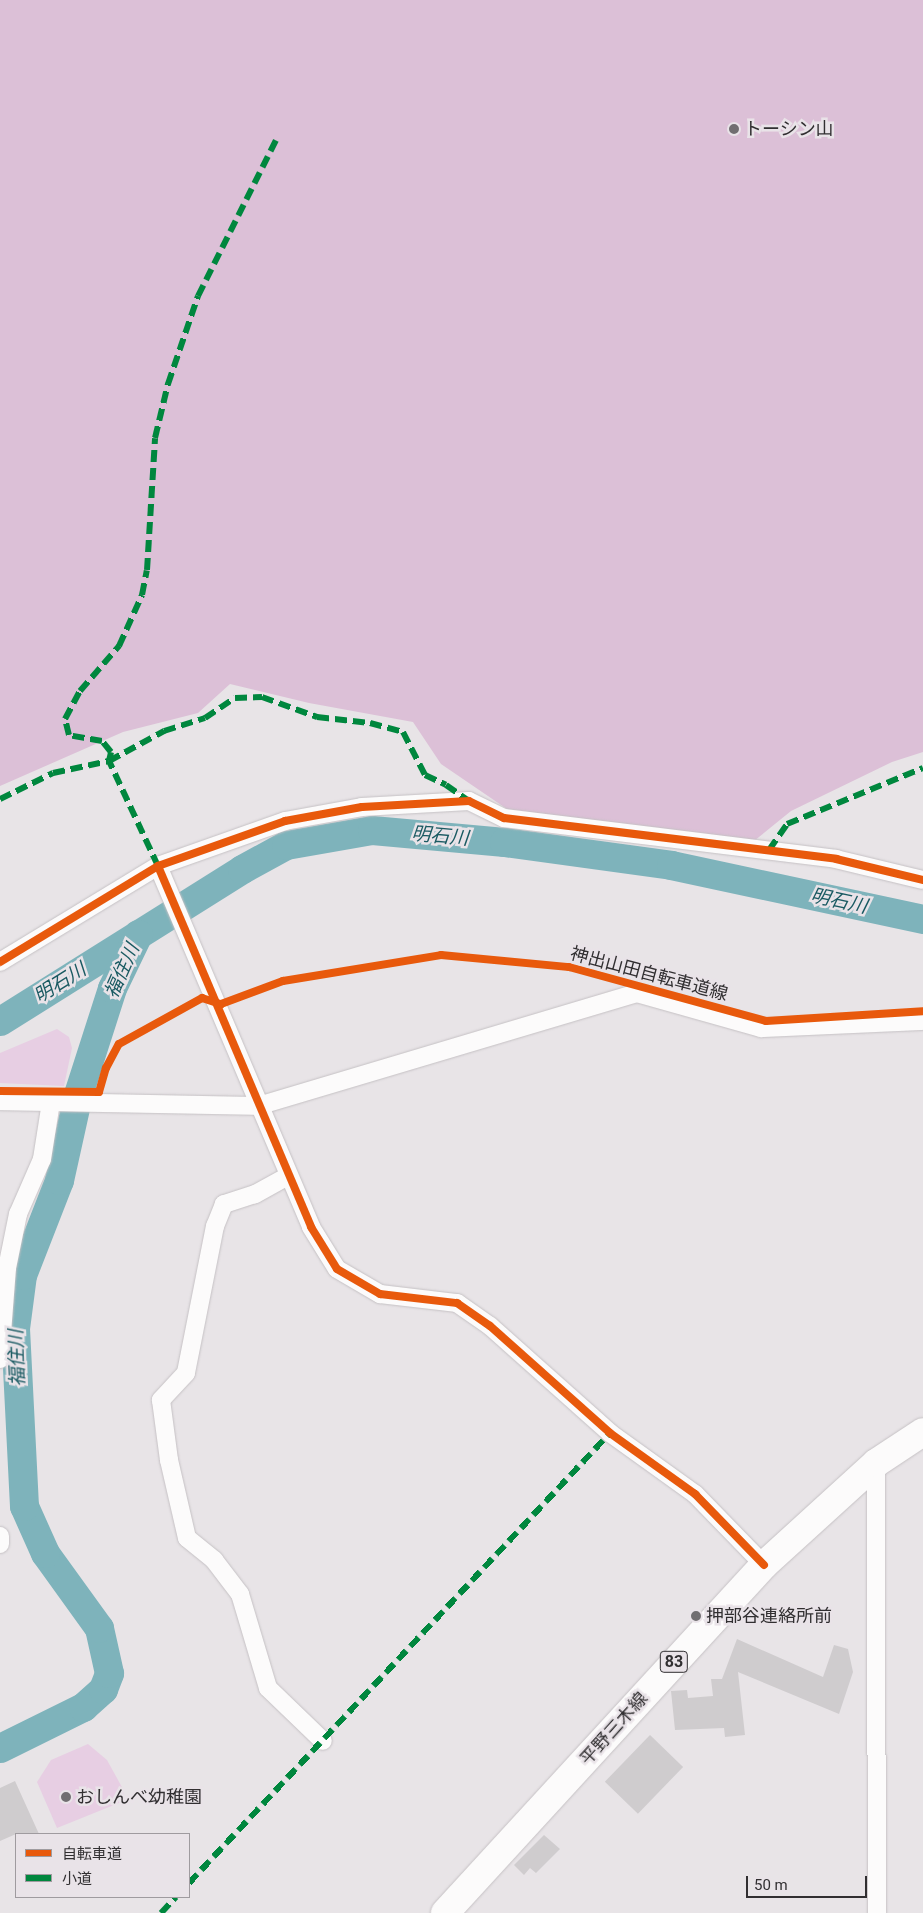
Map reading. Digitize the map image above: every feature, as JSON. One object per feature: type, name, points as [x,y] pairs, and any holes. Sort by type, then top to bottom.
[{"type":"main road","name":"平野三木線","points":[[445,1913],[764,1565],[876,1462],[923,1432]]},
{"type":"street","points":[[0,962],[158,866],[285,820],[362,807],[469,801],[504,818],[836,859],[923,880]]},
{"type":"street","points":[[158,866],[310,1227],[337,1269],[380,1294],[457,1303],[490,1326],[610,1433],[695,1494],[764,1565]]},
{"type":"street","points":[[0,1101],[258,1106],[637,993],[761,1028],[923,1021]]},
{"type":"street","points":[[0,1359],[8,1268],[18,1214],[42,1159],[51,1102]]},
{"type":"street","points":[[288,1176],[255,1194],[224,1204],[215,1226],[186,1373],[161,1400],[169,1460],[187,1538],[214,1560],[240,1594],[268,1688],[323,1741]]},
{"type":"street","points":[[876,1462],[876,1913]]},
{"type":"street","points":[[0,1536],[0,1544]]},
{"type":"shaded area","points":[[0,0],[923,0],[923,752],[892,762],[791,811],[754,841],[507,809],[441,764],[413,722],[309,703],[230,684],[198,713],[123,732],[0,786]]},
{"type":"shaded area","points":[[57,1029],[69,1037],[72,1048],[64,1086],[0,1083],[0,1053]]},
{"type":"shaded area","points":[[88,1744],[107,1760],[123,1789],[124,1801],[57,1828],[37,1782],[51,1760]]},
{"type":"building","points":[[737,1639],[823,1677],[834,1645],[848,1649],[853,1672],[839,1714],[738,1672],[745,1735],[725,1737],[724,1728],[675,1730],[671,1691],[687,1690],[688,1698],[713,1696],[711,1679],[722,1679]]},
{"type":"building","points":[[650,1735],[683,1767],[638,1814],[605,1782]]},
{"type":"building","points":[[15,1781],[39,1833],[15,1833],[0,1841],[0,1788]]},
{"type":"building","points":[[544,1835],[560,1849],[536,1873],[530,1868],[524,1875],[514,1865]]},
{"type":"waterway","name":"明石川","points":[[0,1021],[242,869],[286,845],[372,830],[504,842],[671,865],[923,919]]},
{"type":"waterway","name":"福住川","points":[[0,1748],[83,1707],[103,1689],[109,1673],[99,1628],[45,1553],[24,1506],[15,1328],[22,1275],[59,1180],[78,1094],[112,988],[138,934]]},
{"type":"marked path","points":[[158,866],[109,761],[111,752],[102,741],[69,735],[65,719],[80,691],[119,646],[142,595],[147,570],[155,438],[168,384],[198,296],[278,136]]},
{"type":"marked path","points":[[0,799],[53,773],[109,761],[164,731],[205,718],[235,698],[262,697],[317,717],[370,723],[403,732],[425,775],[446,785],[469,801]]},
{"type":"marked path","points":[[769,850],[787,824],[923,768]]},
{"type":"marked path","points":[[190,1882],[610,1433]]},
{"type":"marked path","points":[[161,1913],[175,1898]]},
{"type":"cycle path","points":[[0,962],[158,866],[285,821],[362,807],[469,801],[504,818],[836,859],[923,880]]},
{"type":"cycle path","points":[[158,866],[311,1227],[337,1269],[380,1294],[457,1303],[490,1326],[610,1433],[695,1494],[764,1565]]},
{"type":"cycle path","name":"神出山田自転車道線","points":[[0,1091],[99,1092],[106,1068],[119,1044],[202,998],[221,1004],[283,981],[441,955],[569,967],[766,1021],[923,1011]]},
{"type":"place","name":"トーシン山","points":[[734,129]]},
{"type":"place","name":"押部谷連絡所前","points":[[696,1616]]},
{"type":"place","name":"おしんべ幼稚園","points":[[66,1797]]}]
